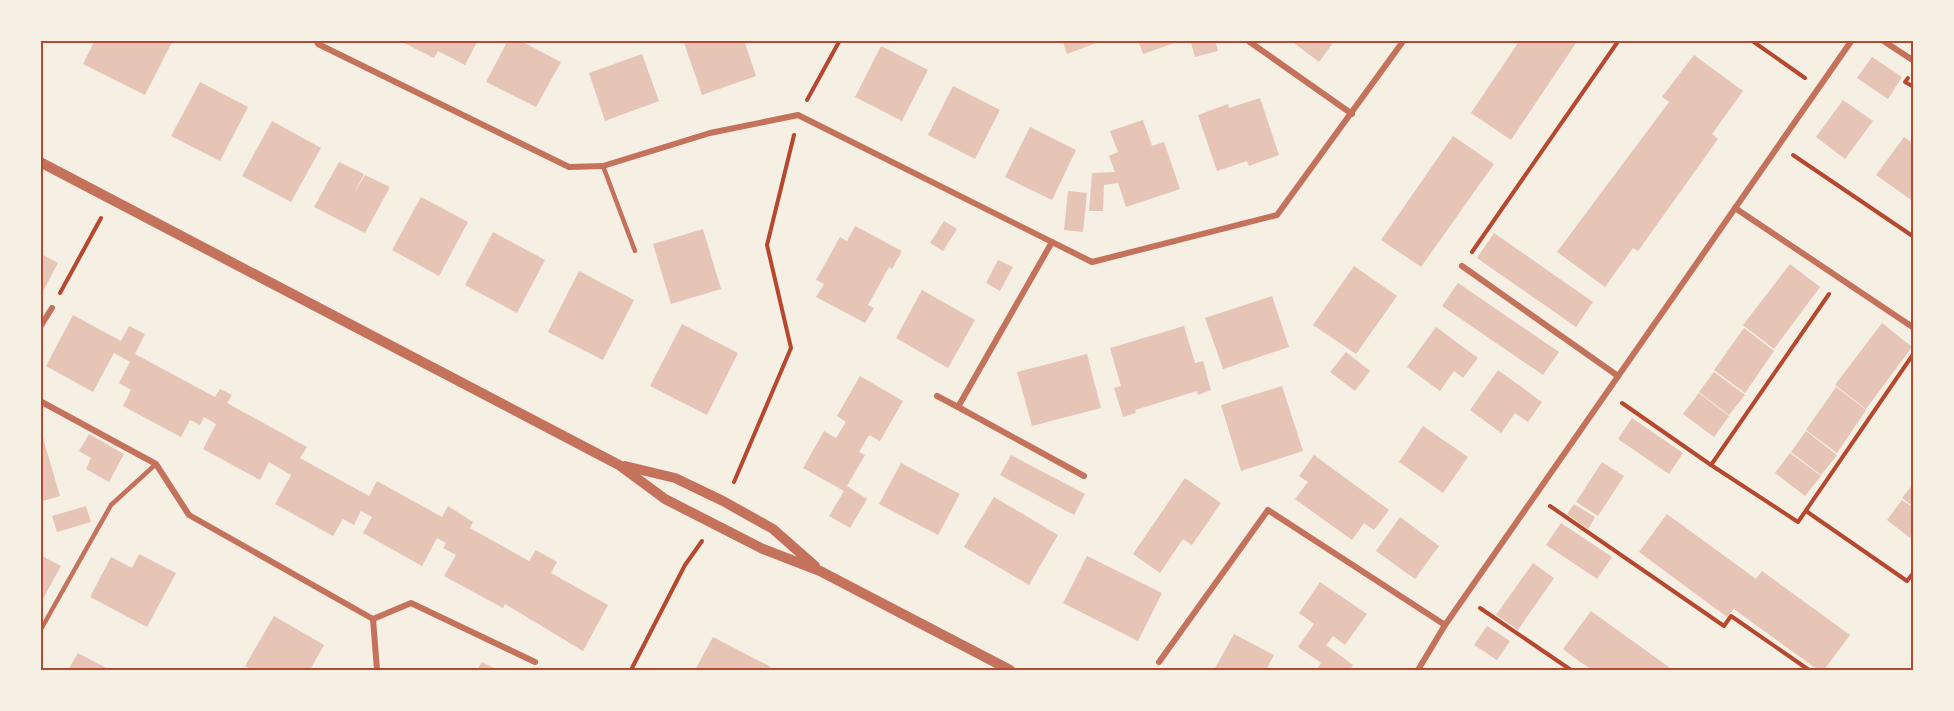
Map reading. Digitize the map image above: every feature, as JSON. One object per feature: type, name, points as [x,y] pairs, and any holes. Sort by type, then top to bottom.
[{"type":"street","points":[[316,40],[318,44],[569,167],[603,166],[710,134],[798,115],[1092,262],[1277,215],[1404,40]]},
{"type":"street","points":[[1247,40],[1352,114]]},
{"type":"street","points":[[1418,670],[1464,597],[1852,40]]},
{"type":"street","points":[[1882,40],[1914,61]]},
{"type":"street","points":[[40,162],[619,465],[665,499],[763,549],[820,571],[1010,670]]},
{"type":"street","points":[[1735,208],[1914,328]]},
{"type":"street","points":[[958,407],[1052,242]]},
{"type":"street","points":[[1462,266],[1618,376]]},
{"type":"street","points":[[40,327],[52,308]]},
{"type":"street","points":[[938,396],[1084,476]]},
{"type":"street","points":[[40,401],[156,464],[189,515],[373,619]]},
{"type":"street","points":[[619,465],[675,478],[723,501],[773,529],[820,571]]},
{"type":"street","points":[[1159,662],[1268,510],[1445,625]]},
{"type":"street","points":[[373,619],[411,603],[535,662]]},
{"type":"street","points":[[373,619],[377,670]]},
{"type":"lane","points":[[603,166],[635,251]]},
{"type":"lane","points":[[40,631],[111,505],[156,464]]},
{"type":"path","points":[[736,477],[791,348],[767,245],[798,115],[840,40]]},
{"type":"path","points":[[1462,266],[1619,40]]},
{"type":"path","points":[[1751,40],[1819,87]]},
{"type":"path","points":[[1778,145],[1914,237]]},
{"type":"path","points":[[52,308],[112,199]]},
{"type":"path","points":[[1712,465],[1840,278]]},
{"type":"path","points":[[1607,393],[1798,522],[1914,353]]},
{"type":"path","points":[[1535,496],[1724,626],[1731,616],[1809,670]]},
{"type":"path","points":[[1806,511],[1907,580],[1914,572]]},
{"type":"path","points":[[631,670],[685,565],[700,546]]},
{"type":"path","points":[[1464,597],[1571,670]]},
{"type":"building","points":[[95,40],[173,40],[145,95],[83,64]]},
{"type":"building","points":[[405,40],[478,40],[465,65],[438,51],[434,58],[404,43]]},
{"type":"building","points":[[508,40],[519,40],[561,62],[536,107],[486,82]]},
{"type":"building","points":[[683,40],[744,40],[756,76],[702,95]]},
{"type":"building","points":[[1062,40],[1101,40],[1101,41],[1067,54]]},
{"type":"building","points":[[1138,40],[1180,40],[1180,41],[1143,54]]},
{"type":"building","points":[[1190,40],[1215,40],[1218,51],[1195,57]]},
{"type":"building","points":[[1290,40],[1335,40],[1319,62]]},
{"type":"building","points":[[1520,40],[1578,40],[1511,140],[1471,113]]},
{"type":"building","points":[[881,46],[928,70],[902,121],[855,97]]},
{"type":"building","points":[[642,54],[659,101],[605,121],[589,73]]},
{"type":"building","points":[[1694,55],[1743,91],[1712,134],[1718,139],[1638,251],[1633,248],[1605,287],[1557,252],[1669,102],[1662,97]]},
{"type":"building","points":[[1872,57],[1902,77],[1888,99],[1857,78]]},
{"type":"building","points":[[200,82],[248,107],[220,161],[171,136]]},
{"type":"building","points":[[953,86],[1000,110],[975,159],[928,135]]},
{"type":"building","points":[[1260,98],[1279,155],[1249,166],[1247,161],[1217,171],[1198,115],[1228,104],[1229,108]]},
{"type":"building","points":[[1843,100],[1873,121],[1845,159],[1816,137]]},
{"type":"building","points":[[1143,120],[1152,146],[1164,142],[1180,189],[1126,207],[1118,183],[1104,185],[1103,211],[1089,211],[1092,173],[1115,172],[1109,156],[1118,152],[1110,131]]},
{"type":"building","points":[[272,121],[321,148],[291,202],[242,176]]},
{"type":"building","points":[[1030,127],[1076,150],[1052,200],[1005,177]]},
{"type":"building","points":[[1453,136],[1494,164],[1421,267],[1381,240]]},
{"type":"building","points":[[1904,137],[1914,144],[1914,202],[1876,175]]},
{"type":"building","points":[[339,162],[364,174],[354,194],[365,175],[390,187],[365,233],[314,207]]},
{"type":"building","points":[[1068,191],[1087,193],[1083,232],[1064,230]]},
{"type":"building","points":[[421,197],[468,222],[439,276],[392,250]]},
{"type":"building","points":[[944,221],[957,229],[943,251],[930,243]]},
{"type":"building","points":[[855,226],[902,251],[892,269],[889,267],[868,305],[874,308],[865,323],[816,297],[824,284],[816,280],[840,237],[847,241]]},
{"type":"building","points":[[703,229],[721,289],[671,304],[653,244]]},
{"type":"building","points":[[493,232],[545,260],[517,313],[465,285]]},
{"type":"building","points":[[1494,233],[1593,302],[1576,327],[1477,258]]},
{"type":"building","points":[[43,255],[58,263],[42,293],[40,260]]},
{"type":"building","points":[[998,260],[1013,267],[1000,291],[986,283]]},
{"type":"building","points":[[1790,264],[1820,287],[1774,349],[1743,325]]},
{"type":"building","points":[[1354,266],[1397,296],[1356,354],[1313,325]]},
{"type":"building","points":[[579,271],[634,300],[603,360],[548,332]]},
{"type":"building","points":[[1458,283],[1559,352],[1543,375],[1442,306]]},
{"type":"building","points":[[922,290],[975,320],[948,368],[896,338]]},
{"type":"building","points":[[1272,296],[1289,347],[1223,369],[1205,318]]},
{"type":"building","points":[[73,315],[121,341],[129,326],[145,334],[135,354],[215,397],[220,389],[232,395],[227,403],[307,447],[300,458],[369,496],[377,481],[442,517],[448,506],[473,522],[470,528],[529,561],[536,550],[557,562],[551,573],[608,605],[583,651],[505,604],[503,608],[444,576],[456,555],[443,548],[446,543],[437,538],[422,566],[363,533],[372,517],[361,511],[354,525],[343,519],[333,536],[275,504],[291,475],[269,462],[260,480],[203,449],[216,424],[204,417],[200,425],[190,420],[181,437],[123,406],[131,390],[119,383],[130,362],[114,353],[93,392],[46,366]]},
{"type":"building","points":[[1882,323],[1912,347],[1866,409],[1835,385]]},
{"type":"building","points":[[682,324],[738,353],[707,415],[650,386]]},
{"type":"building","points":[[1184,326],[1195,363],[1203,361],[1211,390],[1198,395],[1197,391],[1135,410],[1136,413],[1123,417],[1114,388],[1121,386],[1110,348]]},
{"type":"building","points":[[1436,327],[1478,358],[1463,378],[1454,371],[1440,391],[1407,367]]},
{"type":"building","points":[[1744,328],[1774,351],[1745,393],[1714,370]]},
{"type":"building","points":[[1346,352],[1370,371],[1355,391],[1330,372]]},
{"type":"building","points":[[1087,354],[1101,408],[1032,426],[1017,372]]},
{"type":"building","points":[[1498,370],[1542,402],[1528,422],[1515,413],[1501,433],[1470,410]]},
{"type":"building","points":[[1714,372],[1745,395],[1729,415],[1699,392]]},
{"type":"building","points":[[860,376],[903,401],[880,441],[869,435],[859,452],[865,455],[847,486],[867,499],[850,528],[829,516],[844,491],[803,468],[824,431],[836,438],[846,422],[837,416]]},
{"type":"building","points":[[1282,386],[1303,451],[1241,471],[1221,405]]},
{"type":"building","points":[[1836,387],[1866,410],[1837,453],[1806,430]]},
{"type":"building","points":[[1699,393],[1729,416],[1714,437],[1683,414]]},
{"type":"building","points":[[1632,418],[1683,453],[1669,474],[1618,439]]},
{"type":"building","points":[[1423,426],[1468,457],[1443,493],[1399,462]]},
{"type":"building","points":[[1806,431],[1837,455],[1821,475],[1791,452]]},
{"type":"building","points":[[89,434],[124,454],[109,482],[86,469],[91,458],[79,451]]},
{"type":"building","points":[[43,438],[60,496],[40,502],[40,439]]},
{"type":"building","points":[[1790,453],[1821,476],[1805,496],[1775,473]]},
{"type":"building","points":[[1011,455],[1085,494],[1074,515],[1000,475]]},
{"type":"building","points":[[1314,455],[1389,510],[1374,530],[1364,523],[1352,540],[1295,499],[1308,482],[1299,476]]},
{"type":"building","points":[[1602,462],[1624,476],[1598,516],[1576,502]]},
{"type":"building","points":[[901,463],[960,494],[938,535],[879,504]]},
{"type":"building","points":[[1185,478],[1221,503],[1192,545],[1183,539],[1160,573],[1133,554]]},
{"type":"building","points":[[1914,483],[1914,507],[1902,498]]},
{"type":"building","points":[[994,497],[1058,535],[1029,585],[964,547]]},
{"type":"building","points":[[1902,500],[1914,508],[1914,541],[1887,520]]},
{"type":"building","points":[[1574,504],[1595,517],[1588,529],[1567,514]]},
{"type":"building","points":[[86,506],[91,522],[57,532],[52,516]]},
{"type":"building","points":[[1667,514],[1756,579],[1762,571],[1850,635],[1824,670],[1818,670],[1734,609],[1727,617],[1639,552]]},
{"type":"building","points":[[1400,517],[1439,546],[1415,579],[1376,551]]},
{"type":"building","points":[[1561,523],[1612,557],[1597,579],[1546,545]]},
{"type":"building","points":[[139,554],[176,573],[147,627],[90,597],[111,557],[132,568]]},
{"type":"building","points":[[40,555],[61,566],[40,604]]},
{"type":"building","points":[[1087,556],[1162,593],[1138,641],[1063,603]]},
{"type":"building","points":[[1533,563],[1554,578],[1518,630],[1496,615]]},
{"type":"building","points":[[1320,582],[1367,614],[1345,645],[1333,636],[1326,645],[1353,665],[1350,670],[1316,670],[1321,663],[1298,647],[1314,624],[1299,613]]},
{"type":"building","points":[[1591,611],[1673,670],[1593,670],[1580,662],[1563,649]]},
{"type":"building","points":[[274,616],[324,645],[310,670],[253,670],[245,666]]},
{"type":"building","points":[[1487,626],[1510,641],[1497,660],[1474,645]]},
{"type":"building","points":[[1234,634],[1274,655],[1266,670],[1214,670]]},
{"type":"building","points":[[713,637],[771,667],[769,670],[695,670]]},
{"type":"building","points":[[78,653],[110,670],[68,670]]},
{"type":"building","points":[[482,662],[498,670],[477,670]]}]
